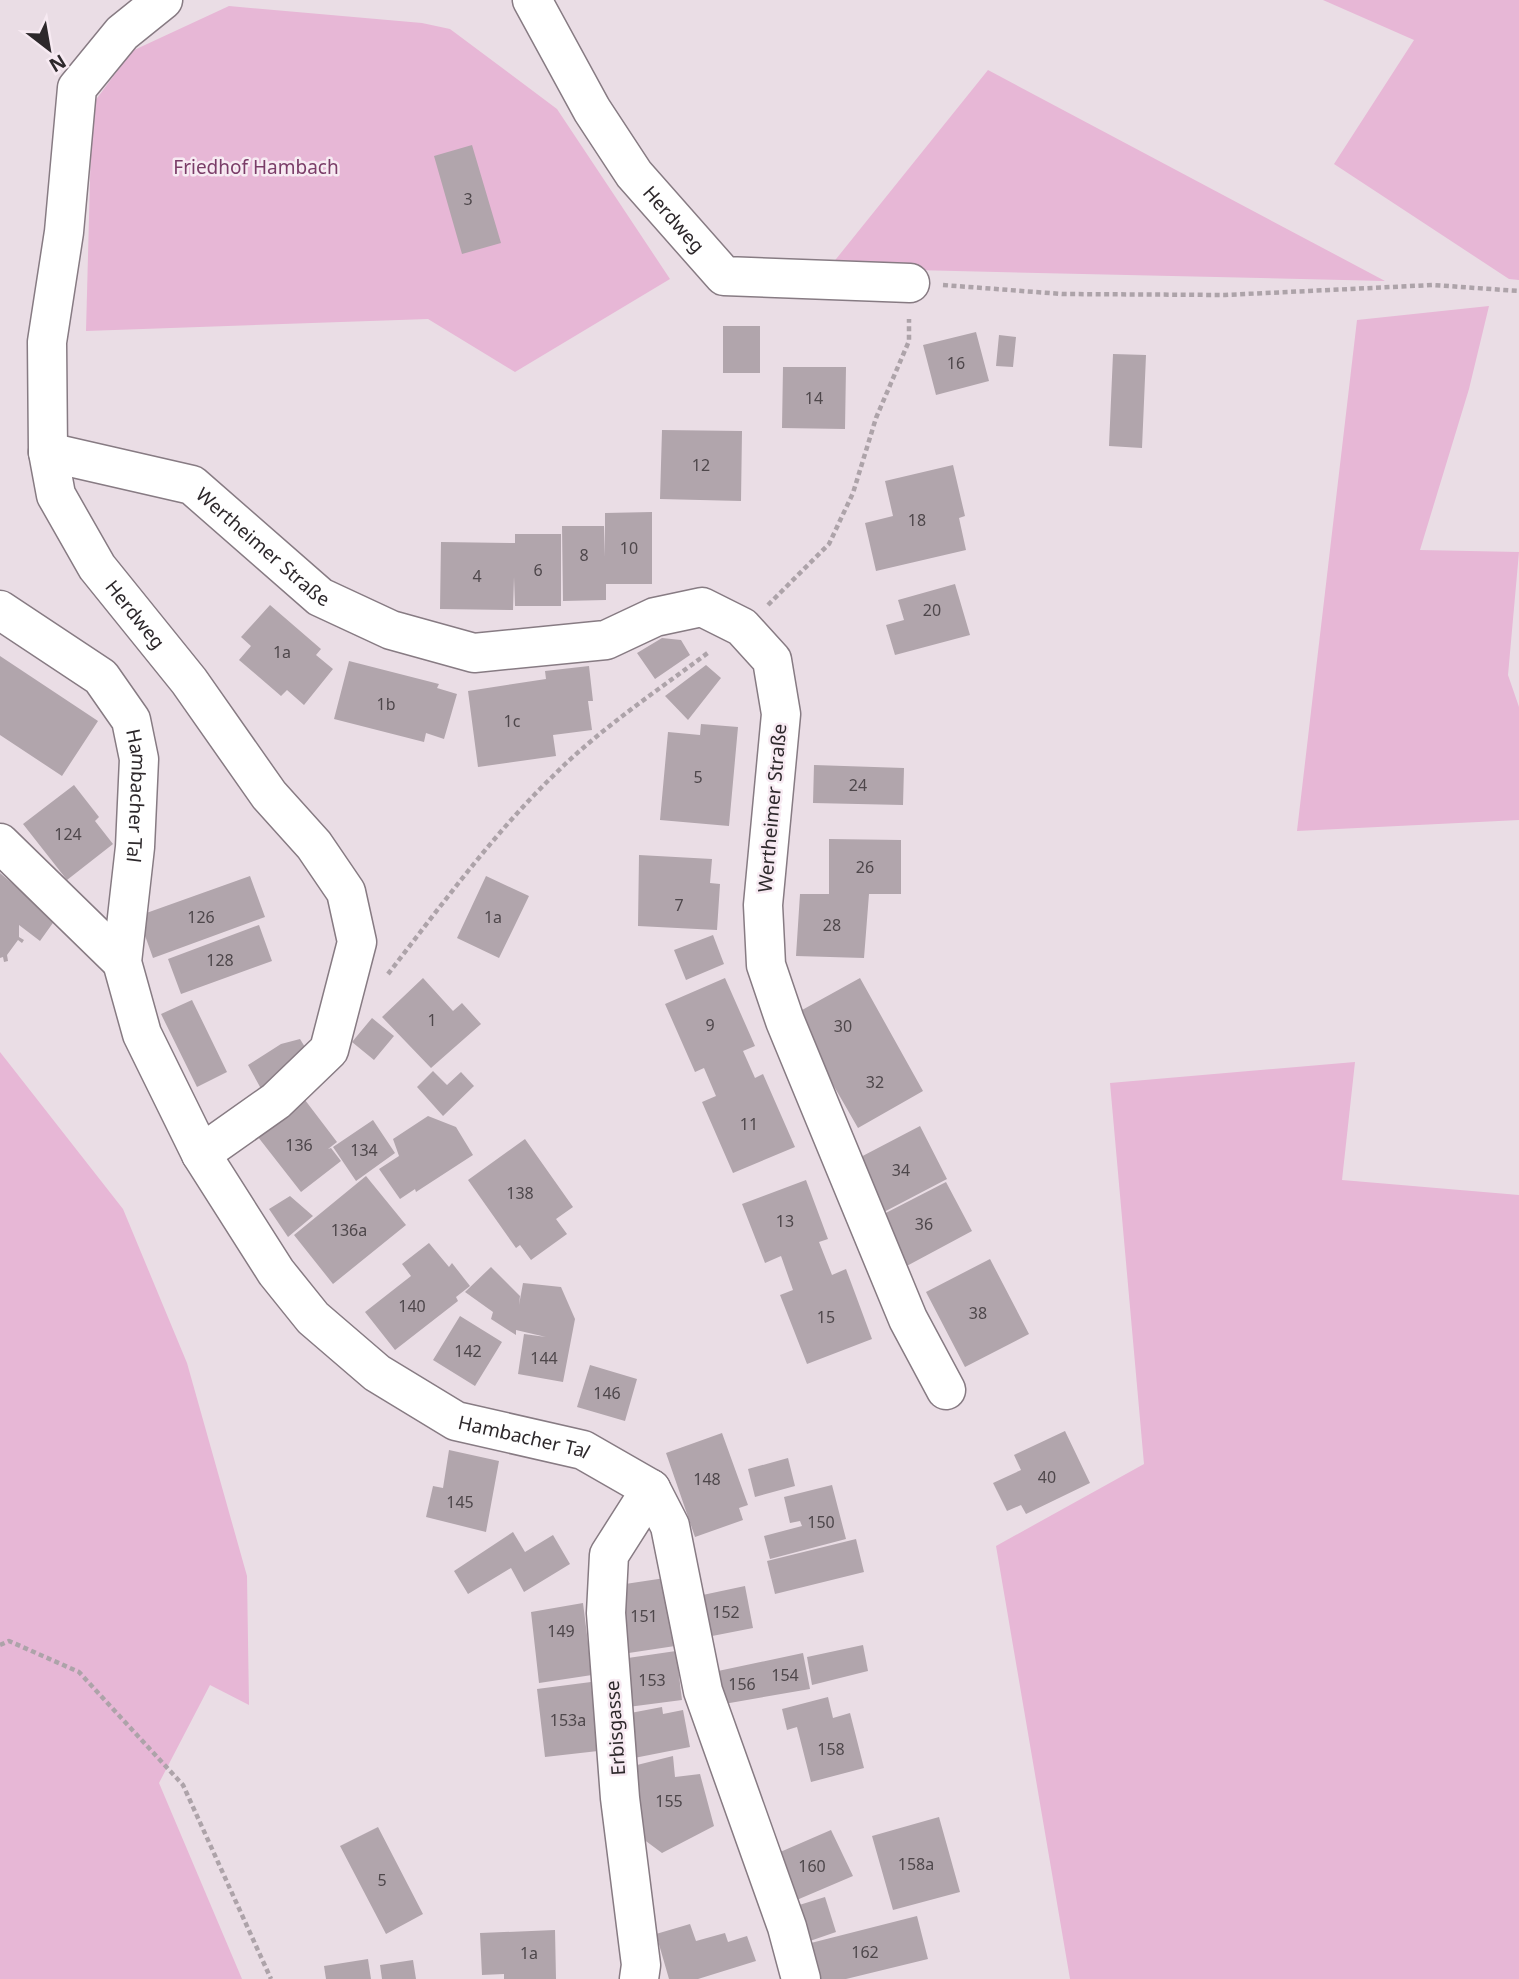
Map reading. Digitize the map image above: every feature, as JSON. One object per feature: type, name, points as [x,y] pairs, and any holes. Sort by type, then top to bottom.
[{"type":"street","name":"Herdweg","points":[[163,0],[122,33],[77,88],[64,232],[47,342],[48,452],[56,495],[97,566],[189,681],[269,795],[314,845],[346,892],[357,942],[329,1050],[276,1101],[201,1153]]},
{"type":"street","name":"Herdweg","points":[[532,0],[554,17],[592,110],[634,174],[724,276],[910,283]]},
{"type":"street","name":"Wertheimer Straße","points":[[48,452],[192,485],[320,597],[391,630],[474,653],[606,640],[655,617],[702,607],[742,627],[772,660],[781,713],[763,905],[766,965],[785,1021],[908,1319],[946,1390]]},
{"type":"street","name":"Hambacher Tal","points":[[0,610],[101,677],[131,720],[139,759],[135,847],[122,962],[142,1034],[201,1153],[276,1272],[305,1308],[377,1373],[456,1421],[583,1450],[651,1489]]},
{"type":"street","points":[[0,843],[122,962]]},
{"type":"street","points":[[651,1489],[670,1526],[703,1692],[788,1927],[801,1979]]},
{"type":"street","name":"Erbisgasse","points":[[639,1979],[641,1965],[620,1798],[607,1613],[609,1555],[651,1489]]},
{"type":"path","points":[[379,985],[447,899],[555,774],[615,723],[742,627],[829,544],[853,493],[876,418],[909,341],[910,283],[1090,294],[1225,295],[1433,285],[1519,291]]},
{"type":"path","points":[[0,1645],[9,1641],[79,1672],[183,1785],[271,1979]]},
{"type":"green space","points":[[1323,0],[1519,0],[1519,280],[1509,279],[1334,164],[1414,40]]},
{"type":"green space","name":"Friedhof Hambach","points":[[229,6],[422,23],[450,29],[557,109],[670,279],[515,372],[428,319],[86,331],[92,105],[132,51]]},
{"type":"green space","points":[[988,70],[1385,281],[914,270],[820,279]]},
{"type":"green space","points":[[1489,306],[1469,389],[1420,550],[1519,552],[1508,675],[1519,707],[1519,820],[1297,831],[1357,320]]},
{"type":"green space","points":[[0,1052],[123,1209],[187,1363],[247,1576],[249,1705],[210,1685],[159,1783],[242,1979],[0,1979]]},
{"type":"green space","points":[[1355,1062],[1342,1180],[1519,1195],[1519,1979],[1070,1979],[996,1546],[1144,1464],[1110,1083]]},
{"type":"building","points":[[472,145],[501,243],[462,254],[434,156]]},
{"type":"building","points":[[723,326],[760,326],[760,373],[723,373]]},
{"type":"building","points":[[976,332],[989,381],[936,395],[923,345]]},
{"type":"building","points":[[999,335],[1016,337],[1013,367],[996,366]]},
{"type":"building","points":[[1113,354],[1146,355],[1142,448],[1109,446]]},
{"type":"building","points":[[783,367],[846,367],[845,429],[782,428]]},
{"type":"building","points":[[662,430],[742,431],[741,501],[660,499]]},
{"type":"building","points":[[953,465],[965,516],[959,518],[966,550],[876,571],[865,523],[893,516],[885,481]]},
{"type":"building","points":[[652,512],[652,584],[606,584],[606,600],[563,601],[562,526],[604,526],[605,557],[605,513]]},
{"type":"building","points":[[515,534],[561,534],[561,606],[515,606],[514,577],[513,610],[440,609],[441,542],[515,543]]},
{"type":"building","points":[[955,584],[970,635],[895,655],[886,625],[904,620],[898,600]]},
{"type":"building","points":[[270,605],[321,649],[316,655],[333,669],[304,705],[287,690],[281,696],[239,660],[251,646],[241,637]]},
{"type":"building","points":[[662,638],[681,640],[690,655],[655,679],[637,653]]},
{"type":"building","points":[[0,656],[98,721],[62,776],[0,735]]},
{"type":"building","points":[[349,661],[439,684],[437,688],[457,694],[444,739],[426,733],[424,742],[334,719]]},
{"type":"building","points":[[706,665],[721,678],[688,720],[665,696]]},
{"type":"building","points":[[589,666],[593,701],[588,701],[592,730],[553,735],[556,756],[478,767],[468,691],[546,679],[545,671]]},
{"type":"building","points":[[701,724],[738,727],[729,826],[660,820],[668,732],[700,735]]},
{"type":"building","points":[[814,765],[904,768],[903,805],[813,803]]},
{"type":"building","points":[[74,785],[99,817],[95,821],[113,844],[67,880],[23,824]]},
{"type":"building","points":[[829,839],[901,840],[901,894],[869,894],[864,958],[796,956],[800,894],[829,894]]},
{"type":"building","points":[[639,855],[712,859],[710,883],[720,884],[717,930],[638,926]]},
{"type":"building","points":[[0,873],[55,920],[40,941],[19,925],[19,937],[24,940],[22,943],[18,940],[7,955],[8,961],[4,962],[3,957],[0,958]]},
{"type":"building","points":[[250,876],[265,917],[153,958],[138,916]]},
{"type":"building","points":[[486,876],[529,896],[499,958],[457,938]]},
{"type":"building","points":[[259,925],[272,961],[181,994],[168,959]]},
{"type":"building","points":[[713,935],[724,964],[686,980],[674,950]]},
{"type":"building","points":[[423,978],[453,1011],[462,1003],[481,1024],[431,1068],[382,1017]]},
{"type":"building","points":[[725,978],[755,1046],[743,1051],[755,1078],[763,1074],[795,1147],[733,1173],[702,1102],[716,1096],[704,1068],[695,1072],[665,1004]]},
{"type":"building","points":[[860,978],[923,1091],[858,1128],[793,1015]]},
{"type":"building","points":[[192,1000],[227,1072],[197,1087],[161,1014]]},
{"type":"building","points":[[372,1018],[394,1036],[374,1060],[352,1042]]},
{"type":"building","points":[[300,1039],[311,1057],[265,1096],[248,1065],[281,1044]]},
{"type":"building","points":[[433,1071],[447,1085],[461,1072],[474,1086],[443,1116],[417,1087]]},
{"type":"building","points":[[305,1100],[337,1142],[328,1149],[331,1148],[341,1161],[301,1192],[258,1137]]},
{"type":"building","points":[[428,1116],[456,1127],[473,1155],[416,1192],[415,1189],[400,1199],[379,1169],[399,1156],[393,1139]]},
{"type":"building","points":[[373,1120],[395,1153],[356,1181],[333,1147]]},
{"type":"building","points":[[920,1126],[947,1179],[882,1213],[855,1160]]},
{"type":"building","points":[[525,1139],[573,1207],[556,1219],[567,1234],[531,1260],[520,1245],[516,1248],[468,1180]]},
{"type":"building","points":[[366,1176],[406,1225],[333,1284],[294,1235]]},
{"type":"building","points":[[806,1180],[828,1239],[819,1242],[832,1275],[846,1269],[872,1339],[807,1364],[780,1295],[793,1290],[781,1256],[765,1263],[742,1204]]},
{"type":"building","points":[[946,1182],[972,1231],[903,1268],[876,1218]]},
{"type":"building","points":[[290,1196],[313,1216],[288,1237],[269,1209]]},
{"type":"building","points":[[429,1243],[449,1267],[452,1263],[470,1286],[456,1297],[458,1301],[395,1350],[365,1312],[411,1276],[402,1264]]},
{"type":"building","points":[[990,1259],[1029,1334],[965,1367],[926,1292]]},
{"type":"building","points":[[491,1267],[520,1296],[519,1305],[523,1283],[561,1287],[575,1319],[563,1382],[518,1374],[524,1334],[546,1337],[516,1330],[516,1335],[491,1319],[493,1312],[465,1292]]},
{"type":"building","points":[[460,1316],[502,1342],[475,1386],[433,1360]]},
{"type":"building","points":[[590,1365],[637,1379],[625,1421],[577,1407]]},
{"type":"building","points":[[1065,1431],[1090,1483],[1026,1514],[1021,1505],[1007,1511],[993,1483],[1021,1470],[1014,1455]]},
{"type":"building","points":[[722,1433],[748,1505],[739,1508],[743,1520],[695,1537],[666,1453]]},
{"type":"building","points":[[449,1450],[499,1461],[486,1532],[426,1517],[433,1486],[443,1488]]},
{"type":"building","points":[[788,1458],[795,1486],[755,1497],[748,1469]]},
{"type":"building","points":[[832,1485],[846,1539],[770,1559],[764,1536],[802,1526],[800,1521],[790,1523],[784,1497]]},
{"type":"building","points":[[513,1532],[525,1552],[553,1535],[570,1564],[524,1592],[511,1568],[468,1594],[454,1571]]},
{"type":"building","points":[[856,1539],[864,1572],[775,1594],[767,1561]]},
{"type":"building","points":[[665,1578],[675,1646],[622,1654],[612,1586]]},
{"type":"building","points":[[745,1586],[753,1628],[707,1637],[698,1596]]},
{"type":"building","points":[[583,1603],[592,1675],[539,1683],[531,1612]]},
{"type":"building","points":[[863,1645],[868,1671],[812,1685],[807,1657]]},
{"type":"building","points":[[676,1651],[682,1700],[628,1707],[621,1659]]},
{"type":"building","points":[[803,1653],[810,1689],[724,1704],[718,1671]]},
{"type":"building","points":[[591,1682],[598,1751],[545,1757],[537,1689]]},
{"type":"building","points":[[828,1697],[833,1718],[850,1713],[864,1768],[811,1782],[797,1727],[787,1730],[782,1709]]},
{"type":"building","points":[[662,1707],[663,1714],[683,1710],[690,1747],[629,1759],[620,1715]]},
{"type":"building","points":[[673,1756],[675,1777],[700,1774],[714,1826],[662,1853],[631,1830],[629,1767]]},
{"type":"building","points":[[939,1817],[960,1892],[893,1910],[872,1836]]},
{"type":"building","points":[[378,1827],[423,1914],[386,1934],[340,1846]]},
{"type":"building","points":[[831,1830],[853,1876],[792,1902],[771,1856]]},
{"type":"building","points":[[825,1897],[836,1932],[807,1942],[796,1906]]},
{"type":"building","points":[[917,1916],[928,1959],[846,1979],[811,1979],[803,1945]]},
{"type":"building","points":[[690,1924],[696,1941],[725,1933],[728,1942],[747,1936],[756,1961],[698,1979],[669,1979],[656,1934]]},
{"type":"building","points":[[555,1930],[556,1979],[504,1979],[504,1974],[482,1975],[480,1933]]},
{"type":"building","points":[[368,1959],[371,1979],[326,1979],[324,1966]]},
{"type":"building","points":[[413,1960],[416,1979],[382,1979],[380,1965]]}]
